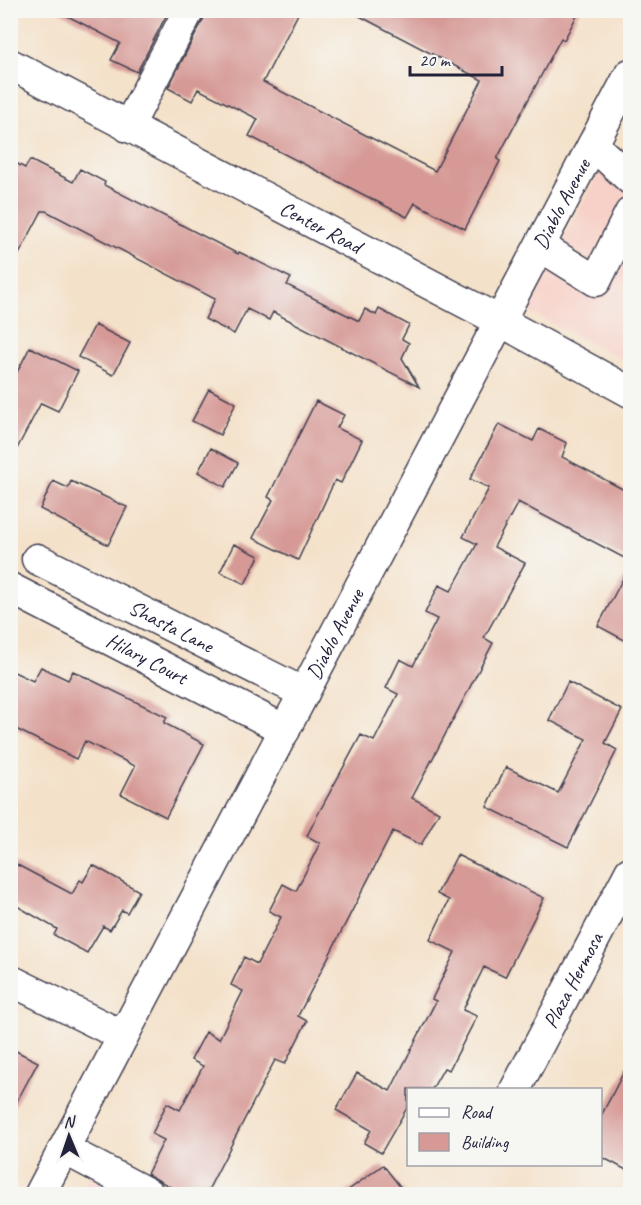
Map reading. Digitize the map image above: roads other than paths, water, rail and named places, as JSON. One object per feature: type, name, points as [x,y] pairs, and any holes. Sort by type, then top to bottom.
[{"type":"street","points":[[128,127],[189,10]]},
{"type":"street","name":"Center Road","points":[[10,64],[500,321],[630,392]]},
{"type":"street","name":"Diablo Avenue","points":[[40,1194],[593,145],[629,81]]},
{"type":"street","points":[[593,145],[630,178]]},
{"type":"street","points":[[540,246],[596,281],[630,213]]},
{"type":"street","name":"Shasta Lane","points":[[37,559],[304,693]]},
{"type":"street","name":"Hilary Court","points":[[10,588],[285,730]]},
{"type":"street","name":"Plaza Hermosa","points":[[516,1088],[630,872]]},
{"type":"street","points":[[10,980],[123,1036]]},
{"type":"street","points":[[64,1149],[149,1194]]}]
